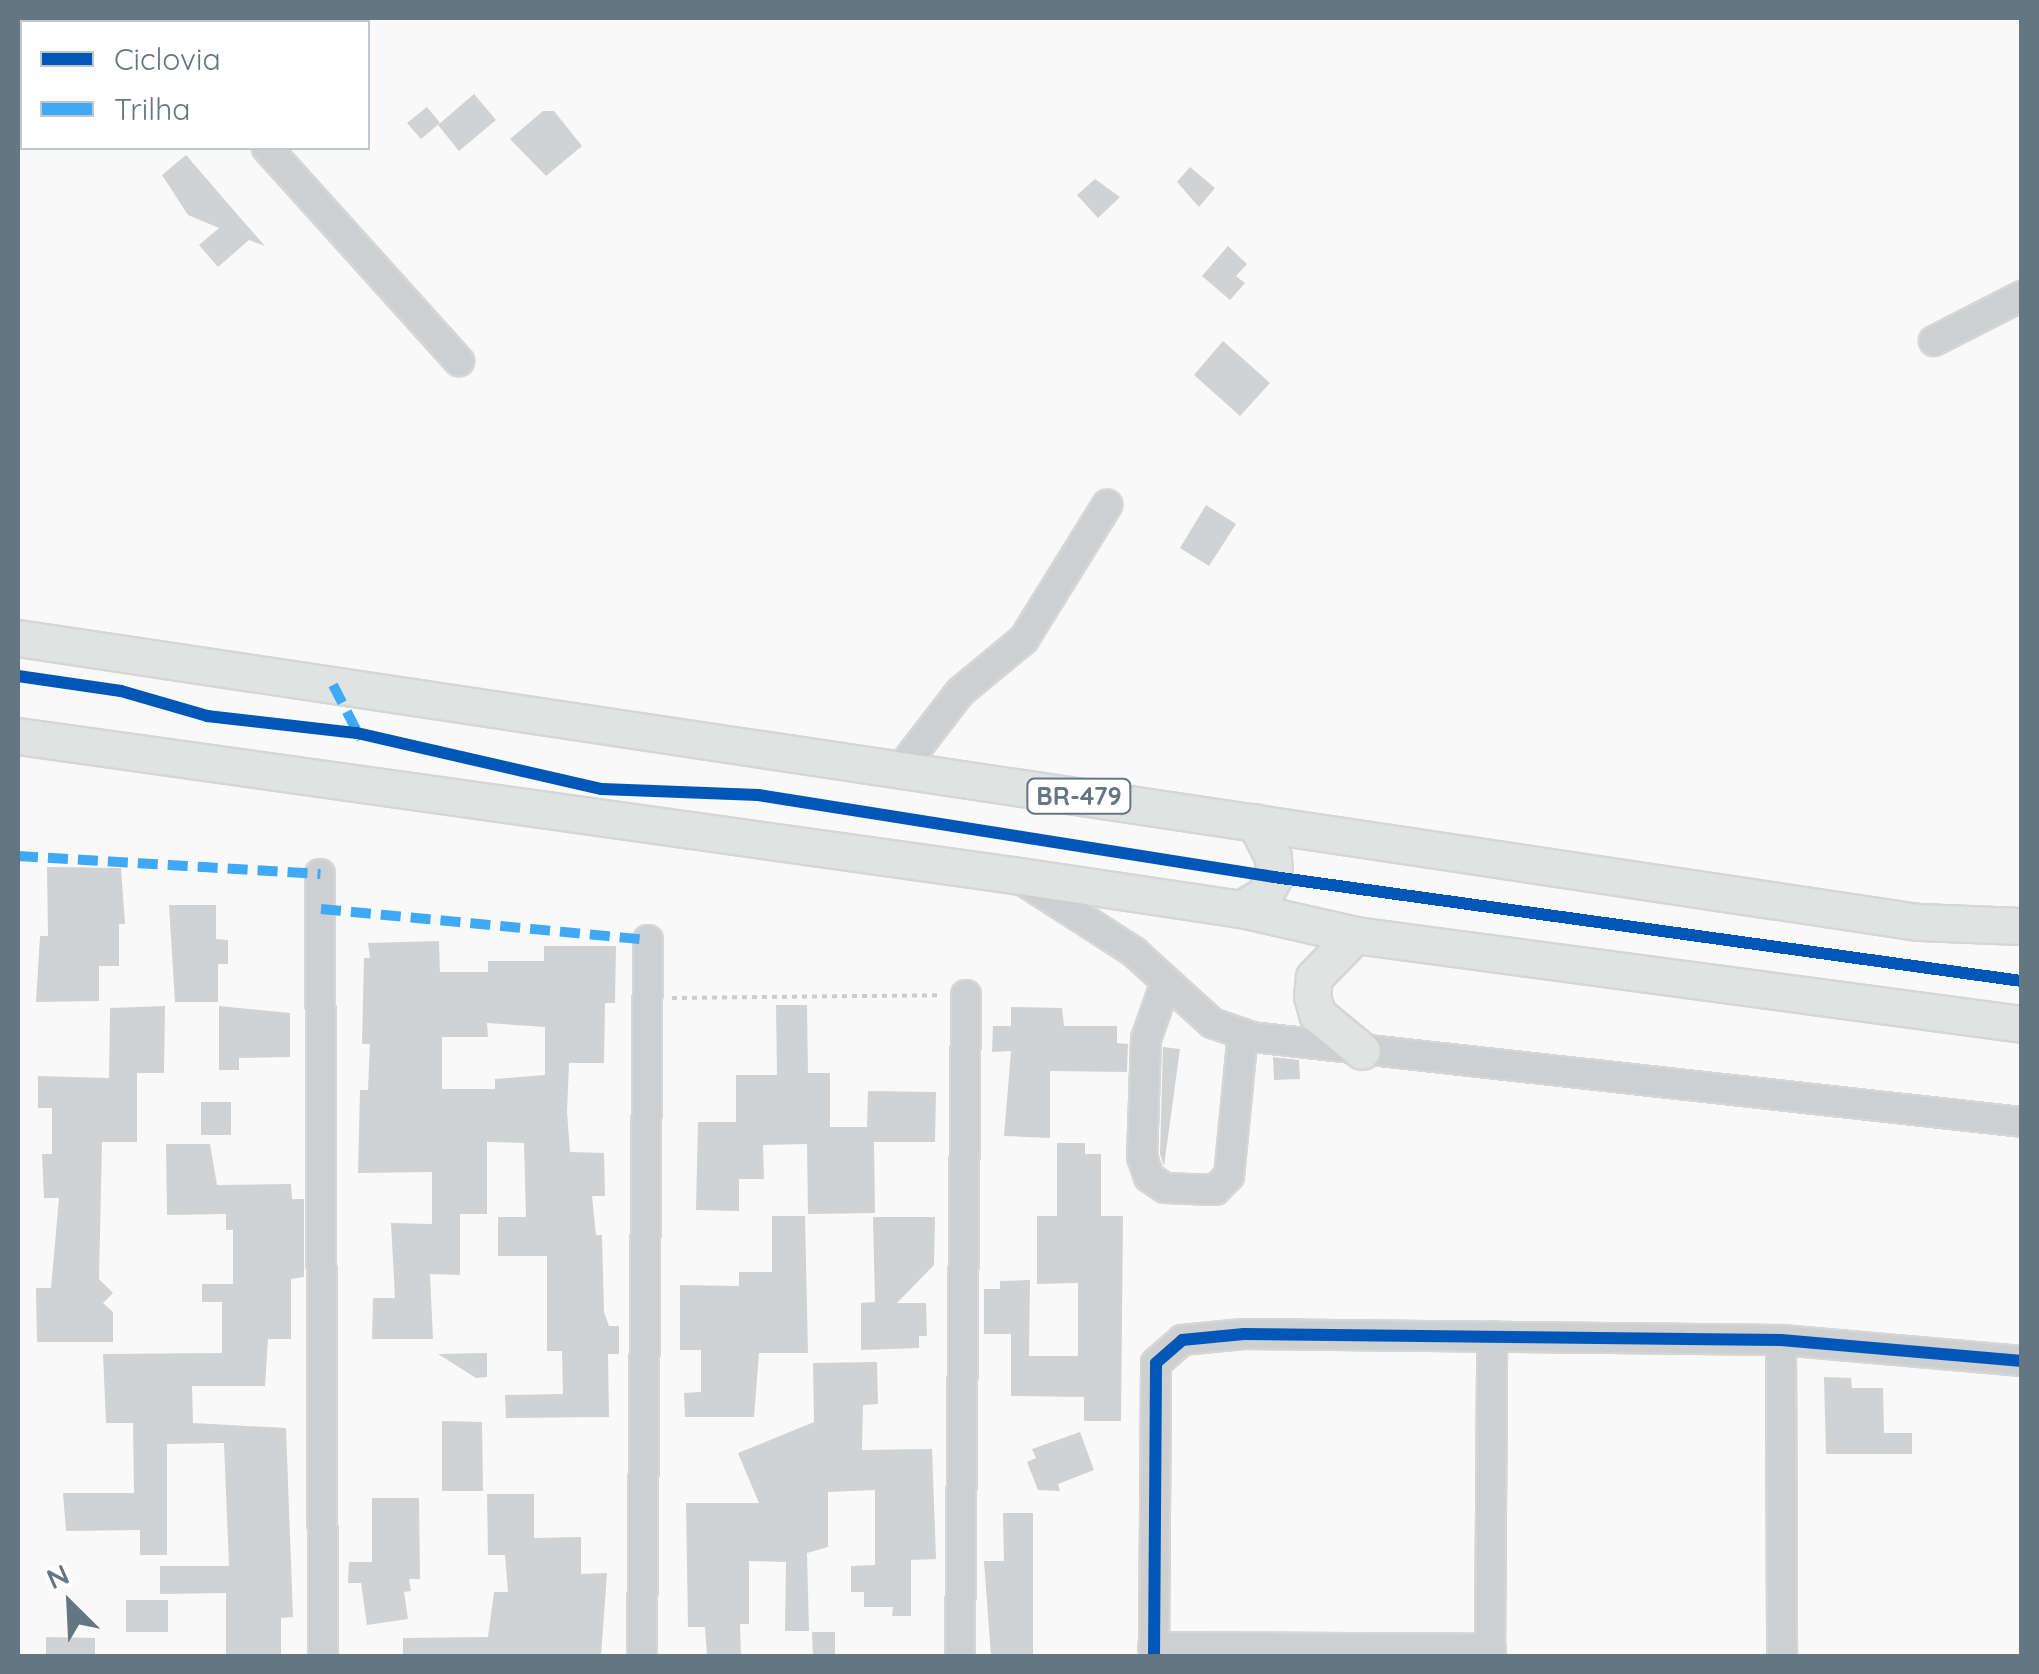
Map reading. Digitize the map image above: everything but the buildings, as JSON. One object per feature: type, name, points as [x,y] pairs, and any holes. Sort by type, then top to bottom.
[{"type":"main road","name":"BR-479","points":[[18,638],[1918,922],[2022,926]]},
{"type":"main road","points":[[18,736],[1013,874],[1241,909],[1355,934],[2022,1024]]},
{"type":"main road","points":[[1241,909],[1264,895],[1274,877],[1273,857],[1255,822]]},
{"type":"main road","points":[[1355,934],[1314,977],[1312,996],[1317,1014],[1362,1051]]},
{"type":"street","points":[[269,150],[458,361]]},
{"type":"street","points":[[1934,341],[2022,296]]},
{"type":"street","points":[[900,770],[960,692],[1024,639],[1106,504]]},
{"type":"street","points":[[320,874],[323,1656]]},
{"type":"street","points":[[1013,874],[1082,914],[1212,1024],[1244,1034],[1362,1051],[2022,1122]]},
{"type":"street","points":[[642,1656],[648,940]]},
{"type":"street","points":[[1165,985],[1146,1039],[1142,1157],[1150,1178],[1165,1188],[1215,1190],[1229,1176],[1244,1034]]},
{"type":"street","points":[[960,1656],[966,995]]},
{"type":"street","points":[[1492,1336],[1490,1652],[1154,1652],[1152,1476],[1161,1354],[1209,1335],[1492,1336],[1781,1340],[2022,1361]]},
{"type":"street","points":[[1781,1340],[1782,1656]]},
{"type":"path","points":[[647,998],[966,995]]},
{"type":"marked path","points":[[333,685],[361,739]]},
{"type":"marked path","points":[[18,856],[320,874]]},
{"type":"marked path","points":[[321,909],[648,940]]},
{"type":"cycle path","points":[[18,676],[121,691],[207,716],[357,733],[602,789],[758,795],[1274,877],[2022,981]]},
{"type":"cycle path","points":[[1154,1656],[1156,1363],[1182,1340],[1244,1334],[1781,1340],[2022,1361]]}]
